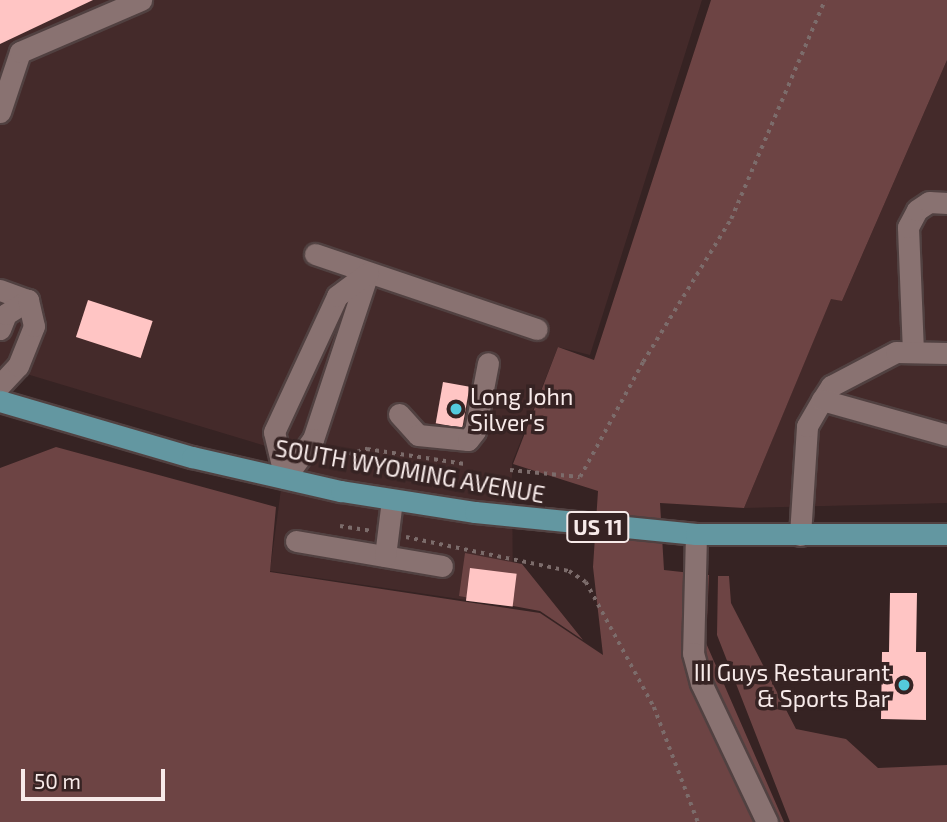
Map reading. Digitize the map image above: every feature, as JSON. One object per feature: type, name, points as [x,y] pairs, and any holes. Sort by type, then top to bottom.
[{"type":"main road","name":"SOUTH WYOMING AVENUE","points":[[0,401],[118,437],[285,478],[392,500],[540,521],[696,534],[947,534]]},
{"type":"lane","points":[[0,112],[20,52],[141,0]]},
{"type":"lane","points":[[913,352],[908,227],[916,210],[929,202],[947,203]]},
{"type":"lane","points":[[314,254],[537,329]]},
{"type":"lane","points":[[285,478],[313,439],[368,273]]},
{"type":"lane","points":[[285,478],[274,432],[337,296],[368,273]]},
{"type":"lane","points":[[0,290],[28,300]]},
{"type":"lane","points":[[0,329],[6,314],[28,300]]},
{"type":"lane","points":[[0,385],[18,366],[34,326],[28,300]]},
{"type":"lane","points":[[800,535],[807,426],[831,386],[896,352],[947,353]]},
{"type":"lane","points":[[399,414],[418,435],[468,440],[475,431],[488,363]]},
{"type":"lane","points":[[822,400],[947,435]]},
{"type":"lane","points":[[385,556],[392,500]]},
{"type":"lane","points":[[696,534],[693,653],[701,684],[767,822]]},
{"type":"lane","points":[[296,541],[442,566]]},
{"type":"path","points":[[510,471],[580,477],[643,362],[731,219],[825,0]]},
{"type":"path","points":[[349,454],[366,449],[465,464]]},
{"type":"path","points":[[481,552],[569,571],[590,587],[654,707],[698,822]]},
{"type":"shaded area","points":[[0,0],[702,0],[590,355],[558,347],[512,463],[513,607],[270,571],[286,452],[0,366]]},
{"type":"shaded area","points":[[711,0],[947,0],[947,60],[842,301],[831,299],[744,508],[660,503],[664,570],[709,575],[706,643],[784,822],[0,822],[0,468],[56,447],[276,507],[270,572],[540,613],[603,655],[593,567],[598,491],[513,464],[558,347],[594,360]]},
{"type":"shaded area","points":[[947,60],[947,503],[744,508],[831,298],[842,301]]},
{"type":"shaded area","points":[[465,553],[522,564],[583,640],[540,611],[459,596]]},
{"type":"shaded area","points":[[718,576],[729,576],[731,603],[796,729],[846,739],[878,768],[947,765],[947,822],[790,822],[717,635]]},
{"type":"building","points":[[0,0],[93,0],[0,44]]},
{"type":"building","points":[[88,300],[153,321],[141,358],[76,337]]},
{"type":"building","name":"Long John Silver's","points":[[443,382],[470,387],[462,428],[436,423]]},
{"type":"building","points":[[470,568],[517,574],[513,606],[466,601]]},
{"type":"building","name":"III Guys Restaurant & Sports Bar","points":[[890,593],[917,593],[916,652],[926,652],[926,720],[881,719],[882,652],[889,652]]},
{"type":"place","name":"Long John Silver's","points":[[456,409]]},
{"type":"place","name":"III Guys Restaurant & Sports Bar","points":[[904,685]]}]
